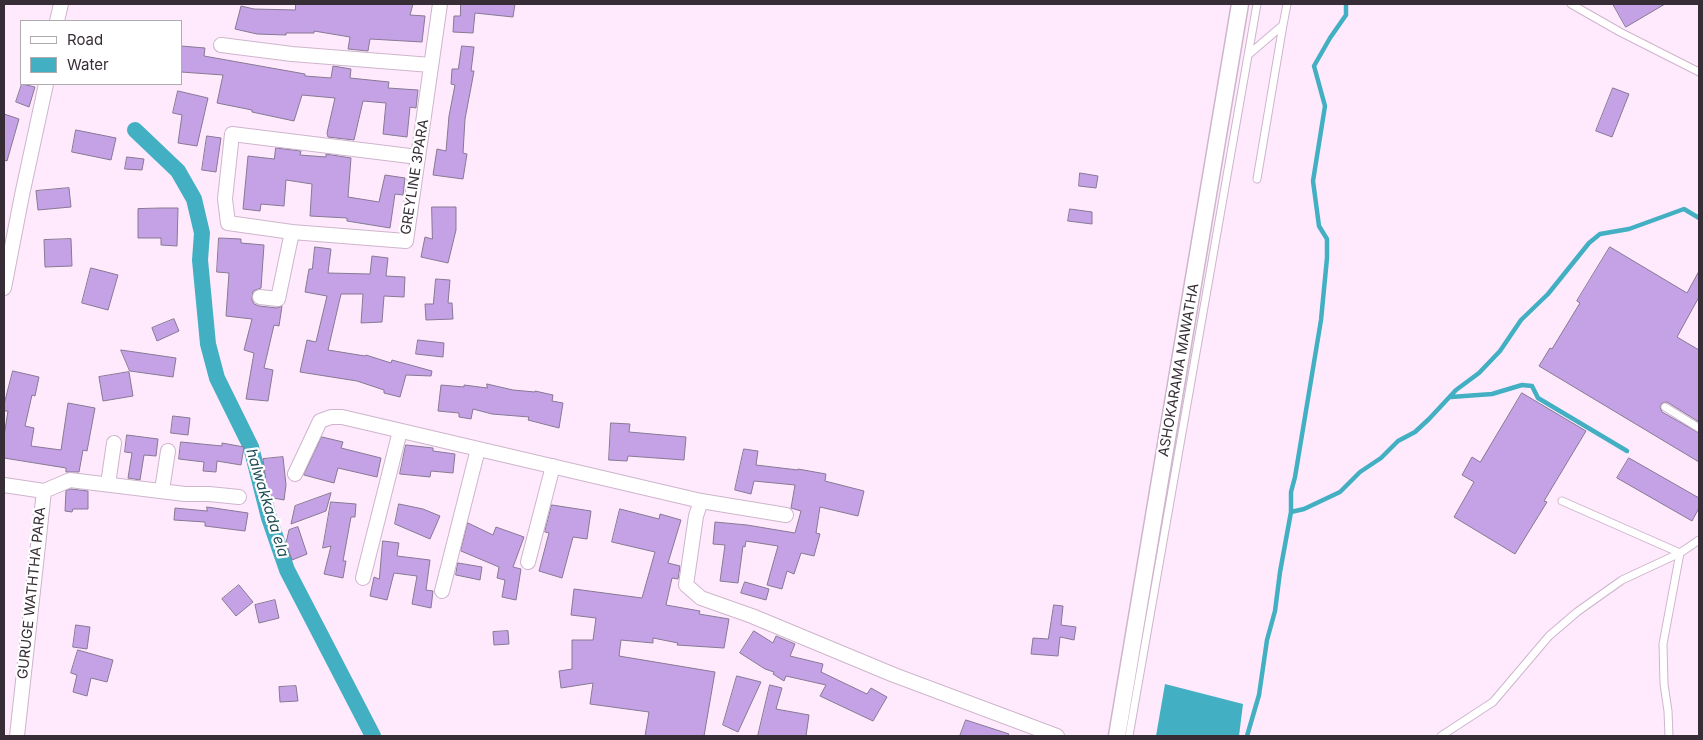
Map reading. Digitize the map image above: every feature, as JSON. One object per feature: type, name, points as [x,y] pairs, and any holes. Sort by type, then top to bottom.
[{"type":"street","points":[[57,20],[60,4]]},
{"type":"street","name":"GREYLINE 3PARA","points":[[292,232],[406,241],[440,4]]},
{"type":"street","name":"ASHOKARAMA MAWATHA","points":[[1117,736],[1240,4]]},
{"type":"street","points":[[221,45],[302,55],[431,65]]},
{"type":"street","points":[[4,288],[46,85]]},
{"type":"street","points":[[260,297],[278,299],[292,232],[228,223],[225,199],[232,134],[418,157]]},
{"type":"street","points":[[295,474],[320,421],[331,417],[342,417],[700,501],[786,515]]},
{"type":"street","points":[[363,578],[400,431]]},
{"type":"street","points":[[108,484],[114,444]]},
{"type":"street","points":[[442,590],[478,449]]},
{"type":"street","points":[[162,490],[168,451]]},
{"type":"street","points":[[528,562],[553,466]]},
{"type":"street","points":[[44,491],[70,480],[239,497]]},
{"type":"street","name":"GURUGE WATHTHA PARA","points":[[4,485],[44,491],[17,736]]},
{"type":"street","points":[[700,501],[686,585],[701,598],[752,616],[894,675],[1057,736]]},
{"type":"lane","points":[[1129,736],[1257,4]]},
{"type":"lane","points":[[1257,178],[1287,4]]},
{"type":"lane","points":[[1571,4],[1620,32],[1699,72]]},
{"type":"lane","points":[[1248,55],[1283,25]]},
{"type":"lane","points":[[1665,407],[1699,428]]},
{"type":"lane","points":[[1562,501],[1680,553]]},
{"type":"lane","points":[[1441,736],[1492,702],[1549,636],[1577,612],[1622,580],[1680,553],[1699,540]]},
{"type":"lane","points":[[1669,736],[1664,684],[1663,644],[1680,553]]},
{"type":"water","points":[[1165,684],[1243,704],[1239,736],[1156,736]]},
{"type":"building","points":[[296,4],[413,4],[410,15],[425,16],[422,42],[370,39],[368,51],[348,49],[350,37],[314,31],[314,33],[286,33],[286,35],[257,34],[235,29],[241,6],[254,9],[295,10]]},
{"type":"building","points":[[461,4],[515,4],[513,17],[475,13],[473,33],[453,32],[454,16],[460,16]]},
{"type":"building","points":[[1613,4],[1665,4],[1626,27]]},
{"type":"building","points":[[182,46],[205,48],[204,56],[305,74],[305,76],[331,78],[333,66],[351,69],[350,78],[389,82],[388,88],[418,90],[416,108],[410,107],[407,137],[383,134],[386,103],[363,101],[354,140],[328,137],[327,133],[335,98],[302,95],[294,121],[217,103],[223,75],[182,72]]},
{"type":"building","points":[[462,46],[474,47],[471,71],[474,71],[465,119],[463,153],[467,154],[463,179],[433,175],[437,149],[446,151],[449,116],[455,85],[451,84],[452,69],[458,69]]},
{"type":"building","points":[[22,85],[35,87],[29,107],[16,102]]},
{"type":"building","points":[[1613,88],[1629,94],[1612,137],[1596,131]]},
{"type":"building","points":[[178,91],[208,98],[197,146],[178,143],[182,115],[173,113]]},
{"type":"building","points":[[4,114],[19,119],[7,161],[4,160]]},
{"type":"building","points":[[76,130],[116,138],[111,160],[72,152]]},
{"type":"building","points":[[207,136],[221,138],[216,172],[202,170]]},
{"type":"building","points":[[276,148],[301,151],[300,155],[326,157],[326,154],[351,158],[348,197],[379,202],[385,175],[405,178],[403,195],[395,194],[390,228],[347,221],[347,218],[310,216],[312,184],[286,180],[284,206],[261,204],[260,211],[243,209],[248,156],[274,159]]},
{"type":"building","points":[[127,157],[144,159],[142,170],[125,169]]},
{"type":"building","points":[[1080,173],[1098,176],[1096,188],[1079,186]]},
{"type":"building","points":[[69,188],[71,207],[38,210],[36,191]]},
{"type":"building","points":[[432,207],[456,207],[456,230],[448,263],[421,257],[425,237],[432,239]]},
{"type":"building","points":[[178,208],[177,246],[161,245],[161,238],[138,238],[138,209]]},
{"type":"building","points":[[1070,209],[1092,212],[1092,224],[1068,221]]},
{"type":"building","points":[[219,238],[241,239],[241,243],[264,245],[261,288],[253,291],[252,300],[254,304],[259,306],[277,308],[282,306],[279,326],[274,325],[264,368],[273,370],[268,401],[246,399],[254,353],[244,350],[252,319],[226,316],[229,273],[217,272]]},
{"type":"building","points":[[71,239],[72,266],[45,267],[44,240]]},
{"type":"building","points":[[315,247],[331,249],[328,273],[370,274],[372,256],[388,258],[386,276],[405,277],[404,297],[384,296],[382,322],[361,323],[363,294],[341,294],[328,350],[366,355],[391,363],[392,360],[432,371],[431,376],[406,375],[400,397],[384,393],[384,390],[357,381],[300,372],[307,340],[316,342],[327,296],[305,292],[309,269],[312,269]]},
{"type":"building","points":[[1610,247],[1687,293],[1699,271],[1699,297],[1677,337],[1699,350],[1699,422],[1667,402],[1662,403],[1660,407],[1662,412],[1699,433],[1699,462],[1539,366],[1550,348],[1552,349],[1580,303],[1577,301]]},
{"type":"building","points":[[91,268],[118,275],[108,310],[82,303]]},
{"type":"building","points":[[436,279],[450,280],[448,303],[452,303],[453,319],[426,320],[425,304],[433,304]]},
{"type":"building","points":[[174,319],[179,331],[157,341],[152,328]]},
{"type":"building","points":[[418,340],[444,343],[443,357],[416,354]]},
{"type":"building","points":[[121,350],[176,358],[173,377],[130,371]]},
{"type":"building","points":[[13,371],[39,377],[35,396],[32,395],[25,426],[34,428],[31,446],[61,450],[68,403],[95,408],[87,451],[83,450],[79,472],[66,472],[66,468],[4,458],[4,436],[8,411],[4,411],[4,405]]},
{"type":"building","points":[[129,372],[133,396],[103,401],[99,377]]},
{"type":"building","points":[[487,384],[513,390],[535,391],[553,395],[552,401],[563,403],[559,428],[528,420],[529,417],[492,414],[473,409],[471,419],[459,417],[459,413],[438,411],[441,385],[487,388]]},
{"type":"building","points":[[1522,393],[1586,431],[1544,501],[1547,502],[1515,554],[1454,517],[1474,482],[1462,475],[1472,457],[1480,462]]},
{"type":"building","points":[[173,416],[190,418],[188,435],[171,433]]},
{"type":"building","points":[[611,423],[630,424],[629,432],[686,437],[684,460],[628,456],[627,461],[609,460]]},
{"type":"building","points":[[127,435],[158,439],[156,456],[144,455],[140,480],[128,478],[132,453],[125,452]]},
{"type":"building","points":[[322,437],[343,442],[341,448],[381,458],[377,477],[338,468],[334,483],[304,475]]},
{"type":"building","points":[[181,442],[222,446],[222,443],[244,447],[241,465],[217,461],[216,472],[203,471],[204,462],[179,459]]},
{"type":"building","points":[[406,445],[433,448],[433,451],[455,454],[453,473],[431,471],[430,477],[400,474]]},
{"type":"building","points":[[744,449],[758,451],[756,465],[826,474],[825,481],[864,491],[858,516],[820,507],[816,533],[820,534],[814,556],[801,553],[794,574],[787,571],[782,589],[767,585],[778,546],[746,541],[745,547],[743,546],[738,583],[720,581],[725,545],[713,544],[715,522],[795,533],[801,511],[791,508],[795,485],[754,481],[751,494],[735,490]]},
{"type":"building","points":[[283,457],[286,485],[284,500],[268,497],[263,459]]},
{"type":"building","points":[[1629,458],[1699,498],[1699,508],[1692,521],[1617,478]]},
{"type":"building","points":[[71,489],[88,491],[88,509],[73,509],[72,512],[65,511],[66,491]]},
{"type":"building","points":[[331,493],[326,511],[291,524],[295,506]]},
{"type":"building","points":[[331,502],[356,504],[355,517],[351,517],[343,561],[346,561],[343,578],[324,574],[331,546],[323,548]]},
{"type":"building","points":[[399,504],[423,509],[440,516],[430,539],[395,524]]},
{"type":"building","points":[[552,505],[591,511],[587,539],[573,537],[562,578],[539,571],[549,533],[545,532]]},
{"type":"building","points":[[207,507],[248,513],[245,531],[205,526],[205,522],[174,520],[175,508],[207,511]]},
{"type":"building","points":[[620,509],[659,519],[660,514],[681,520],[668,563],[680,566],[678,579],[672,578],[666,605],[700,611],[699,614],[729,619],[724,648],[677,645],[678,643],[653,638],[653,643],[621,640],[619,656],[715,672],[704,736],[645,736],[649,712],[590,704],[593,683],[561,688],[559,671],[572,669],[572,640],[593,640],[596,618],[571,615],[574,589],[642,598],[655,552],[612,542]]},
{"type":"building","points":[[468,523],[493,535],[496,527],[524,537],[513,567],[521,569],[516,600],[502,597],[505,580],[497,578],[499,567],[461,551]]},
{"type":"building","points":[[298,527],[307,554],[292,560],[286,543],[289,530]]},
{"type":"building","points":[[383,541],[399,543],[397,556],[430,560],[426,590],[433,591],[431,608],[412,604],[417,576],[394,573],[387,600],[370,596],[374,577],[379,579]]},
{"type":"building","points":[[458,563],[482,567],[480,580],[456,575]]},
{"type":"building","points":[[745,582],[769,589],[766,600],[741,593]]},
{"type":"building","points":[[239,585],[253,602],[236,616],[222,599]]},
{"type":"building","points":[[275,600],[279,618],[259,623],[255,605]]},
{"type":"building","points":[[1054,605],[1063,606],[1061,625],[1076,627],[1074,640],[1060,637],[1058,656],[1031,654],[1033,638],[1048,639]]},
{"type":"building","points":[[76,625],[90,627],[87,649],[73,647]]},
{"type":"building","points":[[508,631],[509,644],[494,645],[493,632]]},
{"type":"building","points":[[754,631],[773,643],[776,636],[795,644],[790,656],[823,664],[821,672],[867,694],[871,688],[887,697],[873,721],[820,696],[826,685],[786,676],[784,681],[773,674],[774,672],[765,669],[740,653]]},
{"type":"building","points":[[78,650],[113,660],[107,682],[91,678],[87,696],[73,692],[77,675],[71,673]]},
{"type":"building","points":[[737,676],[761,682],[738,732],[723,725]]},
{"type":"building","points":[[770,685],[782,688],[776,709],[809,715],[806,736],[758,736]]},
{"type":"building","points":[[296,686],[298,701],[280,702],[279,687]]},
{"type":"building","points":[[966,720],[1009,734],[1008,736],[960,736]]},
{"type":"waterway","points":[[1247,736],[1259,695],[1267,640],[1275,611],[1291,512],[1291,492],[1321,320],[1327,239],[1319,226],[1313,181],[1325,106],[1314,66],[1346,15],[1346,4]]},
{"type":"waterway","name":"halwakkada ela","points":[[135,130],[178,171],[194,199],[202,233],[200,260],[208,344],[217,378],[251,447],[269,518],[287,570],[373,736]]},
{"type":"waterway","points":[[1291,512],[1304,509],[1340,492],[1360,472],[1381,458],[1398,441],[1415,432],[1456,390],[1479,373],[1500,351],[1521,320],[1548,294],[1589,243],[1600,234],[1629,229],[1684,209],[1699,218]]},
{"type":"waterway","points":[[1451,397],[1492,394],[1522,385],[1532,386],[1538,398],[1627,451]]}]
